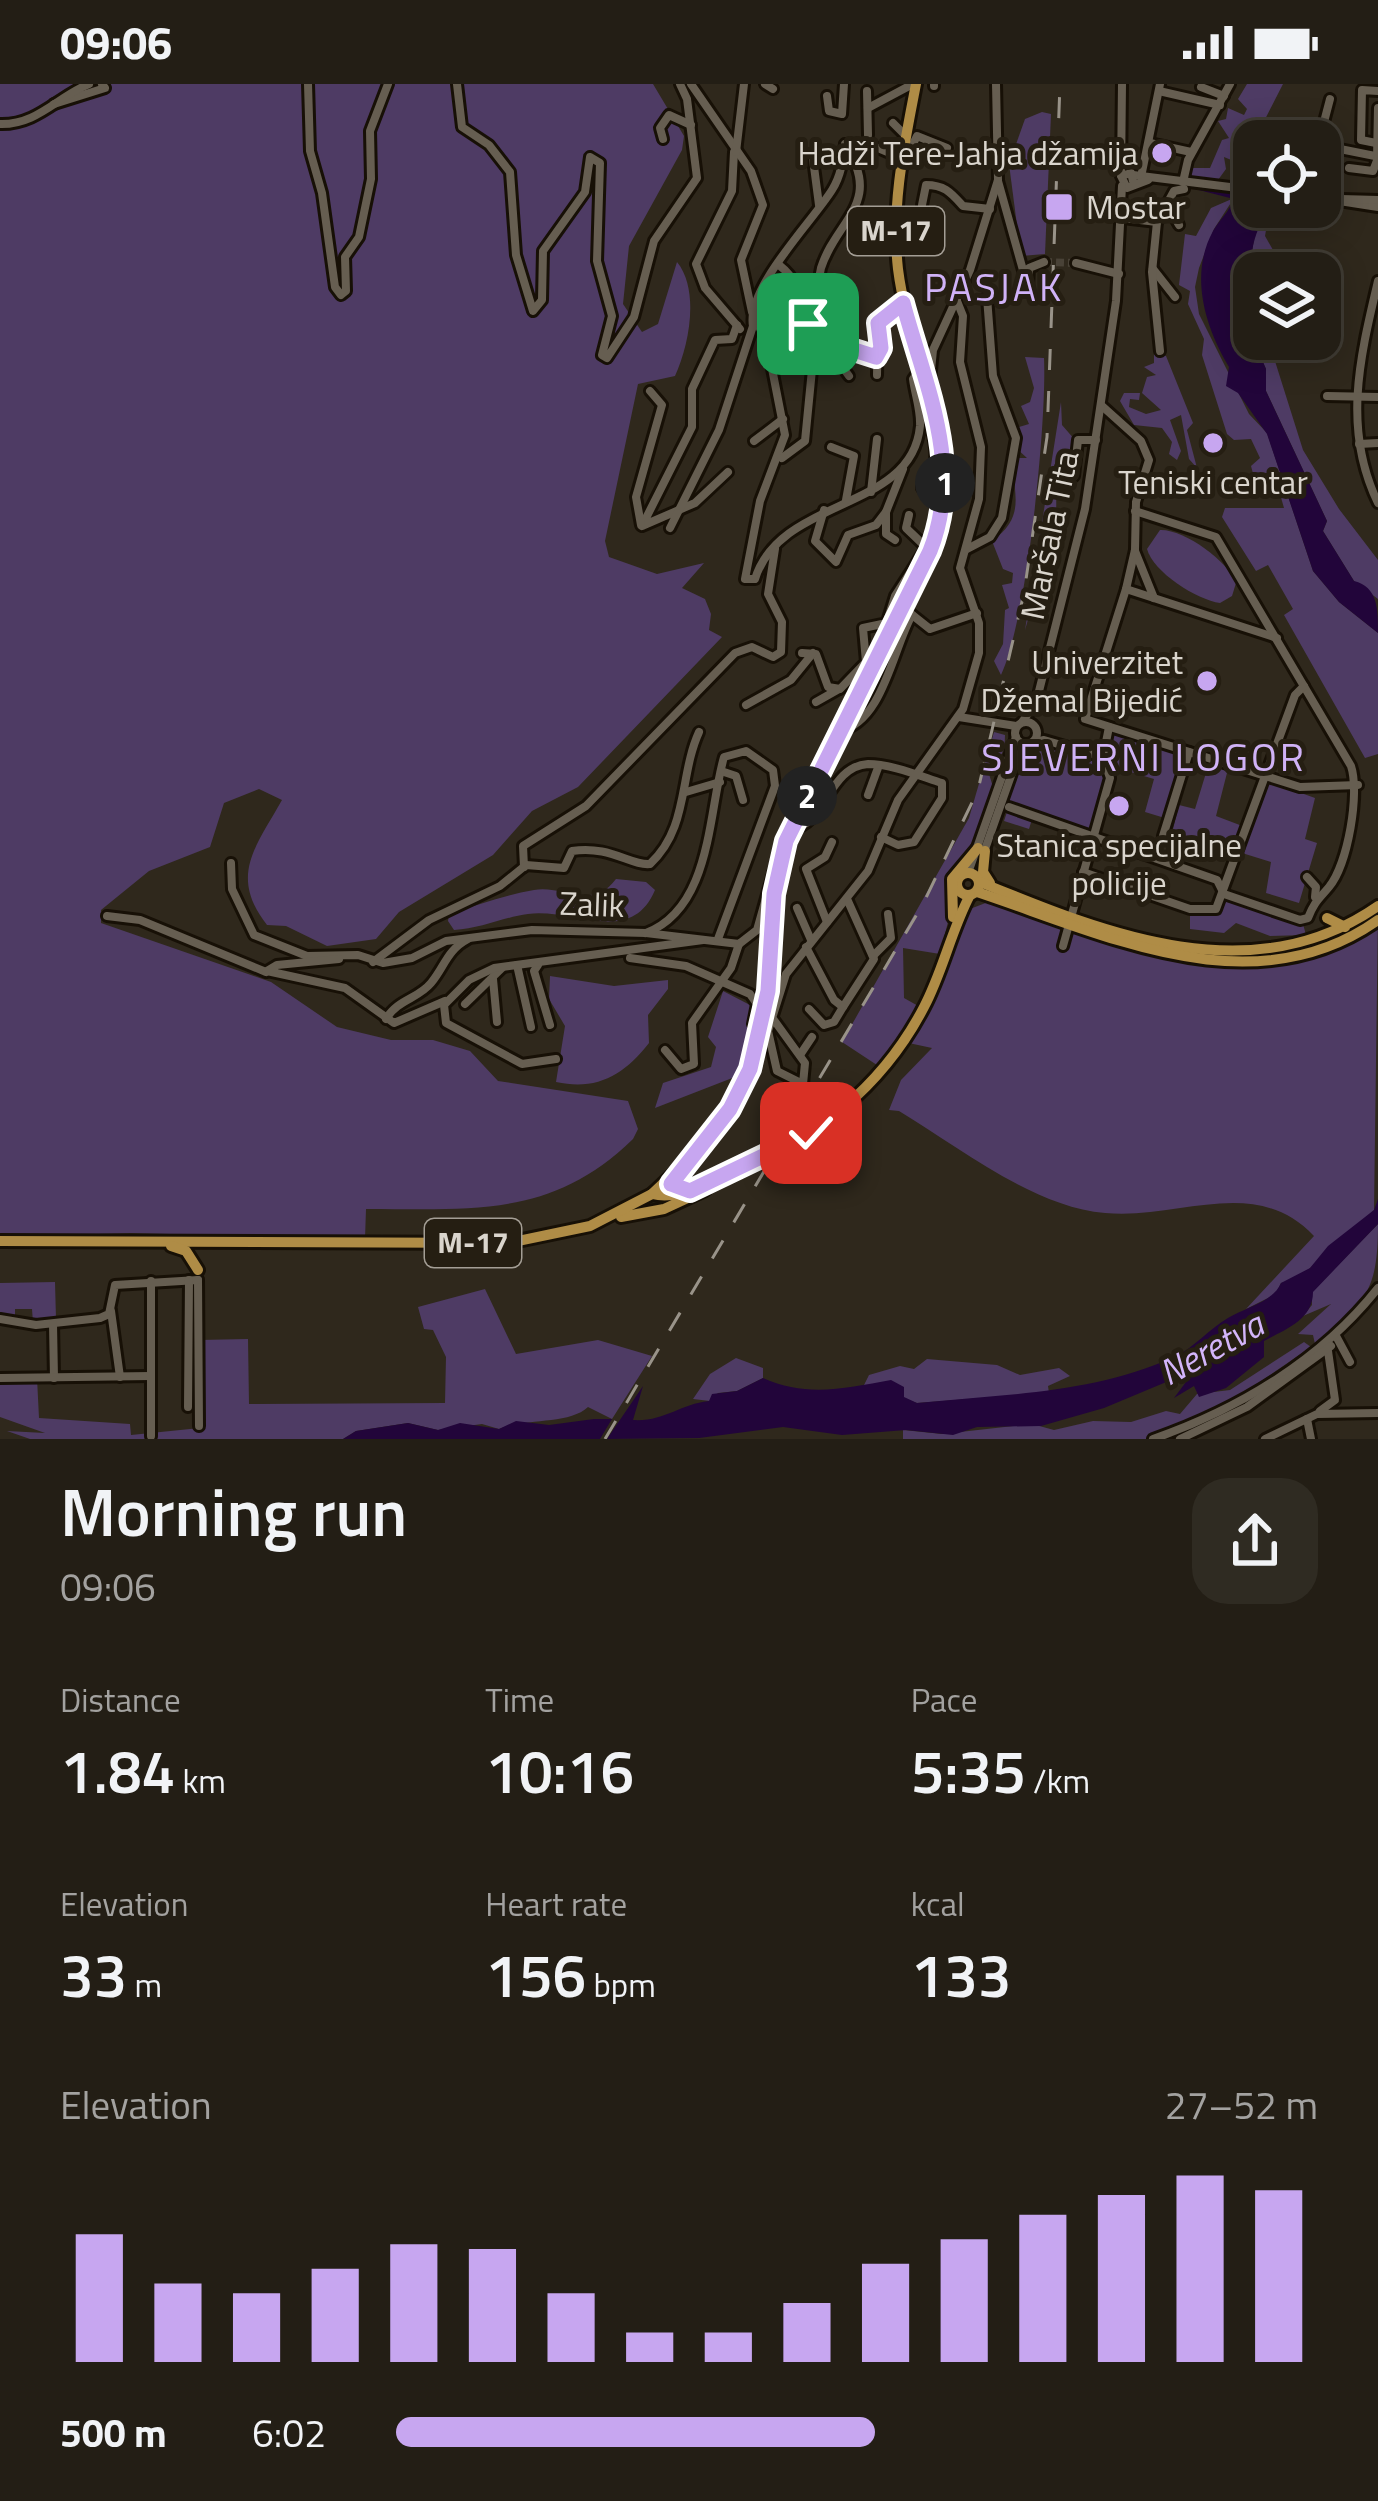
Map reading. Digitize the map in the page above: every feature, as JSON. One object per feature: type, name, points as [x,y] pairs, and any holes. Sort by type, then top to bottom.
[{"type":"main road","name":"M-17","points":[[612,1218],[674,1174],[730,1109],[763,1041],[782,852],[928,549],[943,508],[945,469],[903,303],[896,228],[903,134],[916,85]]},
{"type":"main road","points":[[777,870],[795,829]]},
{"type":"main road","points":[[981,849],[983,872],[996,894]]},
{"type":"main road","points":[[981,849],[952,879],[958,915],[996,894]]},
{"type":"main road","name":"M-17","points":[[652,1194],[690,1191],[739,1169],[811,1133],[867,1087],[904,1042],[943,962],[972,885]]},
{"type":"main road","points":[[972,885],[1162,952],[1230,963],[1317,950],[1378,920]]},
{"type":"main road","points":[[1071,919],[1210,953],[1289,948],[1346,927],[1378,906]]},
{"type":"main road","points":[[1327,918],[1346,927]]},
{"type":"main road","name":"M-17","points":[[0,1241],[508,1243],[669,1208],[739,1169]]},
{"type":"main road","points":[[674,1174],[673,1187],[690,1191]]},
{"type":"main road","points":[[652,1194],[659,1205],[669,1208]]},
{"type":"main road","points":[[156,1242],[182,1249],[195,1276]]},
{"type":"main road","points":[[195,1276],[210,1251],[235,1243]]},
{"type":"street","points":[[0,124],[27,122],[89,84]]},
{"type":"street","points":[[53,104],[66,105],[105,88],[102,84]]},
{"type":"street","points":[[308,84],[310,152],[322,193],[335,287],[341,295],[345,256],[359,237],[370,179],[370,131],[388,84]]},
{"type":"street","points":[[458,84],[463,127],[489,146],[512,177],[516,255],[532,311],[542,300],[543,251],[585,192],[590,158],[600,163],[597,260],[612,316],[602,355],[606,358],[634,317],[654,242],[697,181],[692,126],[680,84]]},
{"type":"street","points":[[744,84],[732,191],[696,264],[705,288],[748,337]]},
{"type":"street","points":[[826,96],[829,111],[842,114],[844,84]]},
{"type":"street","points":[[996,84],[998,180],[1019,270],[1031,288],[1031,265],[1044,262]]},
{"type":"street","name":"Maršala Tita","points":[[1036,728],[1035,707],[1071,578],[1102,406],[1130,180],[1123,161],[1122,84]]},
{"type":"street","points":[[1184,186],[1191,152],[1230,84]]},
{"type":"street","points":[[868,108],[916,85]]},
{"type":"street","points":[[693,87],[751,171],[763,202],[741,260],[784,418],[781,458],[760,501],[745,579],[754,579],[775,547],[825,508],[871,493],[893,478],[904,462],[920,430],[921,379],[970,270],[998,180]]},
{"type":"street","points":[[1201,87],[1222,100]]},
{"type":"street","points":[[1222,100],[1160,88],[1150,143],[1130,180],[1233,187]]},
{"type":"street","points":[[1376,143],[1360,140],[1362,90],[1378,91]]},
{"type":"street","points":[[867,91],[868,135]]},
{"type":"street","points":[[1325,120],[1330,99]]},
{"type":"street","points":[[1349,168],[1373,171],[1378,108]]},
{"type":"street","points":[[662,139],[660,128],[669,115],[692,126]]},
{"type":"street","points":[[878,148],[897,156],[903,134],[893,123]]},
{"type":"street","points":[[901,165],[915,136],[947,148]]},
{"type":"street","points":[[1150,143],[1191,152]]},
{"type":"street","points":[[670,528],[719,430],[752,312],[797,231],[837,180],[844,144],[861,187],[858,204],[822,266],[820,306],[807,322]]},
{"type":"street","points":[[1341,149],[1377,158]]},
{"type":"street","points":[[813,159],[819,206]]},
{"type":"street","points":[[922,205],[926,185],[932,185],[950,190],[963,206]]},
{"type":"street","points":[[1160,351],[1152,268],[1156,221],[1174,191],[1184,186]]},
{"type":"street","points":[[1341,199],[1378,203]]},
{"type":"street","points":[[950,204],[990,211]]},
{"type":"street","points":[[1168,206],[1180,225]]},
{"type":"street","points":[[1124,218],[1156,221]]},
{"type":"street","points":[[1076,263],[1119,274]]},
{"type":"street","points":[[779,266],[805,298],[807,322],[816,338],[849,376]]},
{"type":"street","points":[[1152,268],[1175,297]]},
{"type":"street","points":[[1378,281],[1356,397],[1362,463],[1378,503]]},
{"type":"street","points":[[763,1041],[786,974],[868,871],[915,776],[959,717],[980,643],[977,614],[960,568],[979,499],[981,447],[960,362],[963,316],[955,296]]},
{"type":"street","points":[[965,549],[990,537],[1002,518],[1016,438],[993,376],[987,297]]},
{"type":"street","points":[[877,374],[878,323],[903,303]]},
{"type":"street","points":[[642,526],[692,427],[692,388],[706,350],[715,340],[732,339],[737,326]]},
{"type":"street","points":[[781,458],[805,441],[816,338]]},
{"type":"street","points":[[836,358],[851,349],[876,357]]},
{"type":"street","points":[[642,526],[636,497],[662,405],[650,391]]},
{"type":"street","points":[[1327,397],[1378,398]]},
{"type":"street","points":[[919,405],[936,456],[933,478],[922,488]]},
{"type":"street","points":[[1102,406],[1115,412],[1148,453],[1126,589],[1083,716],[1265,776],[1322,790],[1358,785]]},
{"type":"street","points":[[754,441],[784,418]]},
{"type":"street","points":[[871,493],[877,440]]},
{"type":"street","name":"Maršala Tita","points":[[1074,476],[1078,440],[1096,440]]},
{"type":"street","points":[[1359,444],[1378,443]]},
{"type":"street","points":[[831,447],[854,456],[846,500]]},
{"type":"street","points":[[1362,463],[1378,460]]},
{"type":"street","points":[[836,562],[848,535],[876,525],[886,512],[899,488],[904,462]]},
{"type":"street","points":[[642,526],[695,503],[728,472]]},
{"type":"street","points":[[825,508],[815,541],[836,562],[850,563]]},
{"type":"street","points":[[1135,511],[1216,538],[1358,785],[1330,886],[1315,899]]},
{"type":"street","points":[[886,512],[886,533],[895,540]]},
{"type":"street","points":[[837,734],[877,699],[903,608],[928,549],[906,528],[909,515]]},
{"type":"street","points":[[524,867],[523,846],[586,806],[735,653],[752,646],[773,657],[781,652],[782,622],[768,594],[775,547]]},
{"type":"street","points":[[1135,550],[1154,598]]},
{"type":"street","points":[[1126,589],[1277,638]]},
{"type":"street","points":[[903,608],[934,628],[977,614]]},
{"type":"street","points":[[816,702],[851,681],[866,662],[863,628],[888,628],[903,608]]},
{"type":"street","points":[[746,706],[791,680],[808,652],[828,687],[840,688]]},
{"type":"street","points":[[850,662],[851,681]]},
{"type":"street","points":[[1083,872],[1204,911],[1216,909],[1294,695],[1304,686]]},
{"type":"street","points":[[1015,754],[1013,729],[1035,707]]},
{"type":"street","points":[[1035,707],[1037,724],[1049,741]]},
{"type":"street","name":"Maršala Tita","points":[[1013,729],[1035,707]]},
{"type":"street","points":[[959,717],[1013,729],[1036,728],[1049,741]]},
{"type":"street","points":[[1063,946],[1111,772],[1103,757],[1109,727]]},
{"type":"street","points":[[1030,743],[1036,728]]},
{"type":"street","points":[[1013,729],[1030,743]]},
{"type":"street","points":[[972,885],[1015,754],[1013,729]]},
{"type":"street","points":[[231,863],[237,904],[254,934],[307,956],[358,955],[374,962],[429,920],[500,886],[524,867],[564,868],[572,851],[583,849],[613,850],[643,866],[650,864],[666,847],[686,792],[699,732]]},
{"type":"street","points":[[1015,754],[1049,741]]},
{"type":"street","points":[[1015,754],[1030,743],[1049,741],[1103,757]]},
{"type":"street","points":[[646,933],[662,926],[688,888],[710,839],[728,755],[746,751],[773,770],[775,786],[714,939],[739,944]]},
{"type":"street","points":[[1163,836],[1190,752]]},
{"type":"street","points":[[795,829],[843,774],[859,765],[878,765],[944,786],[938,806],[910,844],[881,837]]},
{"type":"street","points":[[868,795],[878,765]]},
{"type":"street","points":[[686,792],[720,776],[736,776],[743,800]]},
{"type":"street","points":[[665,1050],[680,1069],[694,1064],[690,1028],[739,944],[759,926],[795,806]]},
{"type":"street","points":[[1009,807],[1217,880],[1224,894],[1300,920],[1308,918],[1315,899],[1316,887],[1307,877]]},
{"type":"street","points":[[826,922],[806,869],[826,857],[832,842]]},
{"type":"street","points":[[847,899],[874,956]]},
{"type":"street","points":[[797,908],[833,1000],[843,1007]]},
{"type":"street","points":[[809,1009],[824,1025],[834,1022],[874,956],[891,938],[888,914]]},
{"type":"street","points":[[106,916],[140,920],[268,973],[345,988],[386,1018],[403,999],[431,984],[448,953],[472,938]]},
{"type":"street","name":"Zalik","points":[[374,962],[400,962],[446,940],[532,930],[714,939]]},
{"type":"street","name":"Zalik","points":[[386,1018],[397,1023],[447,1000],[469,980],[513,965],[714,939]]},
{"type":"street","points":[[268,973],[277,965],[358,955]]},
{"type":"street","name":"Zalik","points":[[630,958],[686,966],[720,982]]},
{"type":"street","name":"Zalik","points":[[545,961],[534,971],[550,1025]]},
{"type":"street","points":[[513,965],[531,1027]]},
{"type":"street","name":"Zalik","points":[[466,1004],[513,965]]},
{"type":"street","points":[[493,977],[497,1022]]},
{"type":"street","points":[[720,982],[754,999],[753,1024],[777,1071],[800,1084],[806,1067],[771,1016]]},
{"type":"street","points":[[447,1000],[442,1014],[446,1023],[506,1058],[530,1066],[556,1059]]},
{"type":"street","points":[[800,1055],[812,1037]]},
{"type":"street","points":[[188,1407],[197,1242]]},
{"type":"street","points":[[120,1377],[110,1310],[113,1286],[195,1276]]},
{"type":"street","points":[[195,1276],[199,1426]]},
{"type":"street","points":[[151,1281],[151,1436]]},
{"type":"street","points":[[1180,1439],[1247,1407],[1328,1346],[1378,1288]]},
{"type":"street","points":[[0,1319],[53,1324],[105,1317],[110,1310]]},
{"type":"street","points":[[53,1324],[54,1378]]},
{"type":"street","points":[[1337,1338],[1351,1362]]},
{"type":"street","points":[[1265,1439],[1335,1400],[1328,1346]]},
{"type":"street","points":[[1153,1439],[1239,1402],[1328,1346]]},
{"type":"street","points":[[0,1378],[151,1376]]},
{"type":"street","points":[[1363,1425],[1365,1412]]},
{"type":"street","points":[[1317,1414],[1378,1413]]},
{"type":"street","points":[[1307,1419],[1311,1439]]},
{"type":"shaded area","points":[[0,84],[653,84],[684,136],[682,150],[629,246],[623,304],[642,332],[658,324],[677,262],[688,287],[688,334],[675,376],[638,384],[605,541],[609,557],[657,574],[704,563],[682,588],[705,599],[711,614],[709,630],[722,637],[578,787],[532,811],[493,855],[399,912],[376,939],[327,946],[286,926],[267,925],[256,908],[248,877],[255,848],[282,800],[259,789],[224,803],[210,847],[149,871],[101,910],[101,923],[271,982],[337,1027],[391,1040],[433,1040],[470,1051],[498,1081],[628,1101],[638,1129],[633,1139],[572,1183],[509,1204],[366,1209],[365,1239],[130,1233],[0,1237]]},
{"type":"shaded area","points":[[1247,84],[1283,84],[1265,120],[1233,120],[1233,161],[1224,157],[1226,169],[1218,180],[1187,176],[1188,168],[1210,168],[1222,140],[1229,138],[1218,121],[1226,119],[1228,108],[1244,115],[1247,109],[1238,99]]},
{"type":"shaded area","points":[[1042,112],[1051,114],[1045,254],[1021,256],[1009,164],[1025,119]]},
{"type":"shaded area","points":[[1233,198],[1214,229],[1199,268],[1195,287],[1199,314],[1249,414],[1267,433],[1313,571],[1339,602],[1378,633],[1378,754],[1365,758],[1284,615],[1293,609],[1268,565],[1256,571],[1222,517],[1225,508],[1284,508],[1278,487],[1255,481],[1251,466],[1260,458],[1251,439],[1234,440],[1227,434],[1202,355],[1204,339],[1188,304],[1190,291],[1179,285],[1185,234],[1196,236],[1211,208]]},
{"type":"shaded area","points":[[1258,228],[1266,228],[1265,236],[1274,252],[1252,252]]},
{"type":"shaded area","points":[[1154,349],[1166,356],[1193,423],[1187,430],[1197,468],[1189,459],[1181,415],[1170,420],[1181,451],[1177,460],[1169,454],[1172,442],[1162,428],[1134,425],[1120,401],[1124,393],[1140,393],[1139,400],[1130,399],[1129,407],[1146,414],[1161,410],[1142,393],[1147,377],[1156,375],[1144,367],[1154,363]]},
{"type":"shaded area","points":[[1025,357],[1044,358],[1042,427],[1027,568],[1001,675],[994,661],[1003,644],[1005,610],[1009,608],[1002,585],[1012,583],[1013,573],[1003,569],[992,541],[1015,511],[1016,458],[1027,458],[1016,448],[1019,427],[1029,424],[1021,406],[1030,402],[1034,388]]},
{"type":"shaded area","points":[[1262,360],[1275,360],[1303,450],[1378,560],[1378,599],[1354,581],[1323,531],[1327,521],[1266,391]]},
{"type":"shaded area","points":[[1061,402],[1062,425],[1075,440],[1070,484],[1056,484],[1056,514],[1045,541],[1050,548],[1039,603],[1033,602],[1025,630]]},
{"type":"shaded area","points":[[1160,530],[1181,535],[1215,556],[1236,583],[1232,596],[1220,603],[1211,601],[1167,575],[1147,549]]},
{"type":"shaded area","points":[[1109,728],[1189,753],[1168,819],[1145,812],[1154,779],[1110,766],[1094,837],[1033,816],[1029,829],[1004,821],[1008,809],[1027,814],[1001,804],[1025,750],[1053,742],[1102,757]]},
{"type":"shaded area","points":[[994,732],[1005,735],[1004,748],[989,774],[993,787],[976,838],[952,873],[950,914],[940,954],[903,948],[904,998],[920,1007],[883,1069],[842,1042],[969,818]]},
{"type":"shaded area","points":[[1209,763],[1228,769],[1216,816],[1245,827],[1235,855],[1171,837],[1179,805],[1195,809]]},
{"type":"shaded area","points":[[1268,781],[1315,798],[1305,839],[1317,843],[1299,903],[1266,893],[1271,862],[1242,853]]},
{"type":"shaded area","points":[[616,879],[646,882],[655,890],[632,917],[600,921],[528,914],[454,930],[448,921],[449,914],[534,890],[597,894]]},
{"type":"shaded area","points":[[996,899],[1214,963],[1325,948],[1378,913],[1374,1210],[1298,1279],[1281,1283],[1276,1294],[1246,1309],[1314,1236],[1291,1217],[1242,1203],[1133,1213],[1078,1208],[1024,1188],[899,1111],[889,1110],[901,1080],[932,1048],[904,1042],[962,912]]},
{"type":"shaded area","points":[[1226,899],[1303,924],[1306,935],[1270,936],[1236,923],[1224,933],[1190,929],[1190,911],[1214,915]]},
{"type":"shaded area","points":[[550,976],[614,986],[668,980],[668,989],[648,1015],[649,1043],[630,1064],[608,1078],[584,1084],[556,1082],[565,1026],[549,999]]},
{"type":"shaded area","points":[[723,991],[750,1005],[751,1044],[740,1075],[655,1108],[663,1083],[711,1067],[716,1047],[708,1037]]},
{"type":"shaded area","points":[[1378,1224],[1372,1280],[1358,1305],[1315,1344],[1313,1335],[1298,1334],[1331,1304],[1303,1316],[1312,1305],[1312,1292]]},
{"type":"shaded area","points":[[55,1282],[56,1319],[33,1323],[32,1309],[15,1309],[15,1321],[0,1317],[0,1283]]},
{"type":"shaded area","points":[[485,1289],[516,1354],[598,1340],[652,1356],[612,1419],[588,1407],[570,1416],[499,1429],[482,1424],[438,1430],[408,1423],[356,1431],[343,1439],[30,1439],[7,1431],[45,1433],[0,1417],[0,1378],[37,1378],[39,1418],[130,1424],[131,1435],[200,1428],[204,1359],[199,1340],[248,1339],[249,1404],[445,1403],[446,1357],[433,1330],[424,1329],[418,1307]]},
{"type":"shaded area","points":[[1304,1342],[1311,1347],[1216,1412],[1153,1439],[903,1439],[903,1430],[942,1434],[1032,1424],[1054,1430],[1093,1421],[1131,1422],[1166,1411],[1180,1414],[1197,1394],[1230,1390]]},
{"type":"shaded area","points":[[736,1358],[763,1368],[763,1378],[737,1391],[718,1393],[710,1401],[693,1399],[710,1374]]},
{"type":"shaded area","points":[[927,1359],[997,1365],[1020,1375],[1059,1368],[1070,1376],[1048,1386],[1049,1393],[917,1403],[864,1385],[869,1375],[900,1366],[914,1369]]},
{"type":"water","points":[[1187,187],[1233,192],[1233,199]]},
{"type":"water","points":[[1233,201],[1233,228],[1259,228],[1253,252],[1233,252],[1233,360],[1262,360],[1266,391],[1327,521],[1323,531],[1354,581],[1372,594],[1378,633],[1339,602],[1313,571],[1267,434],[1238,393],[1226,386],[1229,367],[1207,318],[1201,283],[1206,248]]},
{"type":"water","name":"Neretva","points":[[1378,1199],[1378,1224],[1313,1292],[1303,1317],[1264,1341],[1264,1357],[1226,1388],[1199,1397],[1194,1386],[1174,1398],[1195,1370],[1104,1408],[1041,1426],[977,1427],[953,1435],[906,1430],[842,1435],[783,1427],[699,1438],[607,1439],[643,1386],[633,1420],[709,1401],[712,1394],[737,1391],[763,1378],[811,1390],[891,1380],[904,1387],[904,1397],[917,1403],[1048,1391],[1112,1379],[1181,1353],[1221,1322],[1265,1300],[1281,1283],[1310,1268],[1328,1246],[1374,1210]]},
{"type":"water","points":[[612,1419],[600,1439],[343,1439],[356,1431],[408,1423],[438,1430],[460,1423],[499,1429],[516,1421],[549,1425]]},
{"type":"tunnel","points":[[1044,262],[1076,263]]},
{"type":"railway","points":[[605,1439],[923,904],[978,790],[1024,593],[1047,437],[1060,84]]},
{"type":"place","name":"Hadži Tere-Jahja džamija","points":[[1162,153]]},
{"type":"place","name":"Mostar","points":[[1059,207]]},
{"type":"place","name":"Teniski centar","points":[[1213,443]]},
{"type":"place","name":"Univerzitet Džemal Bijedić","points":[[1207,681]]},
{"type":"place","name":"Stanica specijalne policije","points":[[1119,806]]},
{"type":"district","name":"PASJAK","points":[[994,287]]},
{"type":"district","name":"SJEVERNI LOGOR","points":[[1144,757]]},
{"type":"route","points":[[808,324],[836,358],[851,349],[876,357],[881,348],[878,323],[903,303],[943,446],[943,508],[930,551],[782,852],[774,894],[768,991],[750,1069],[730,1109],[705,1144],[674,1174],[671,1184],[690,1191],[811,1133]]}]
